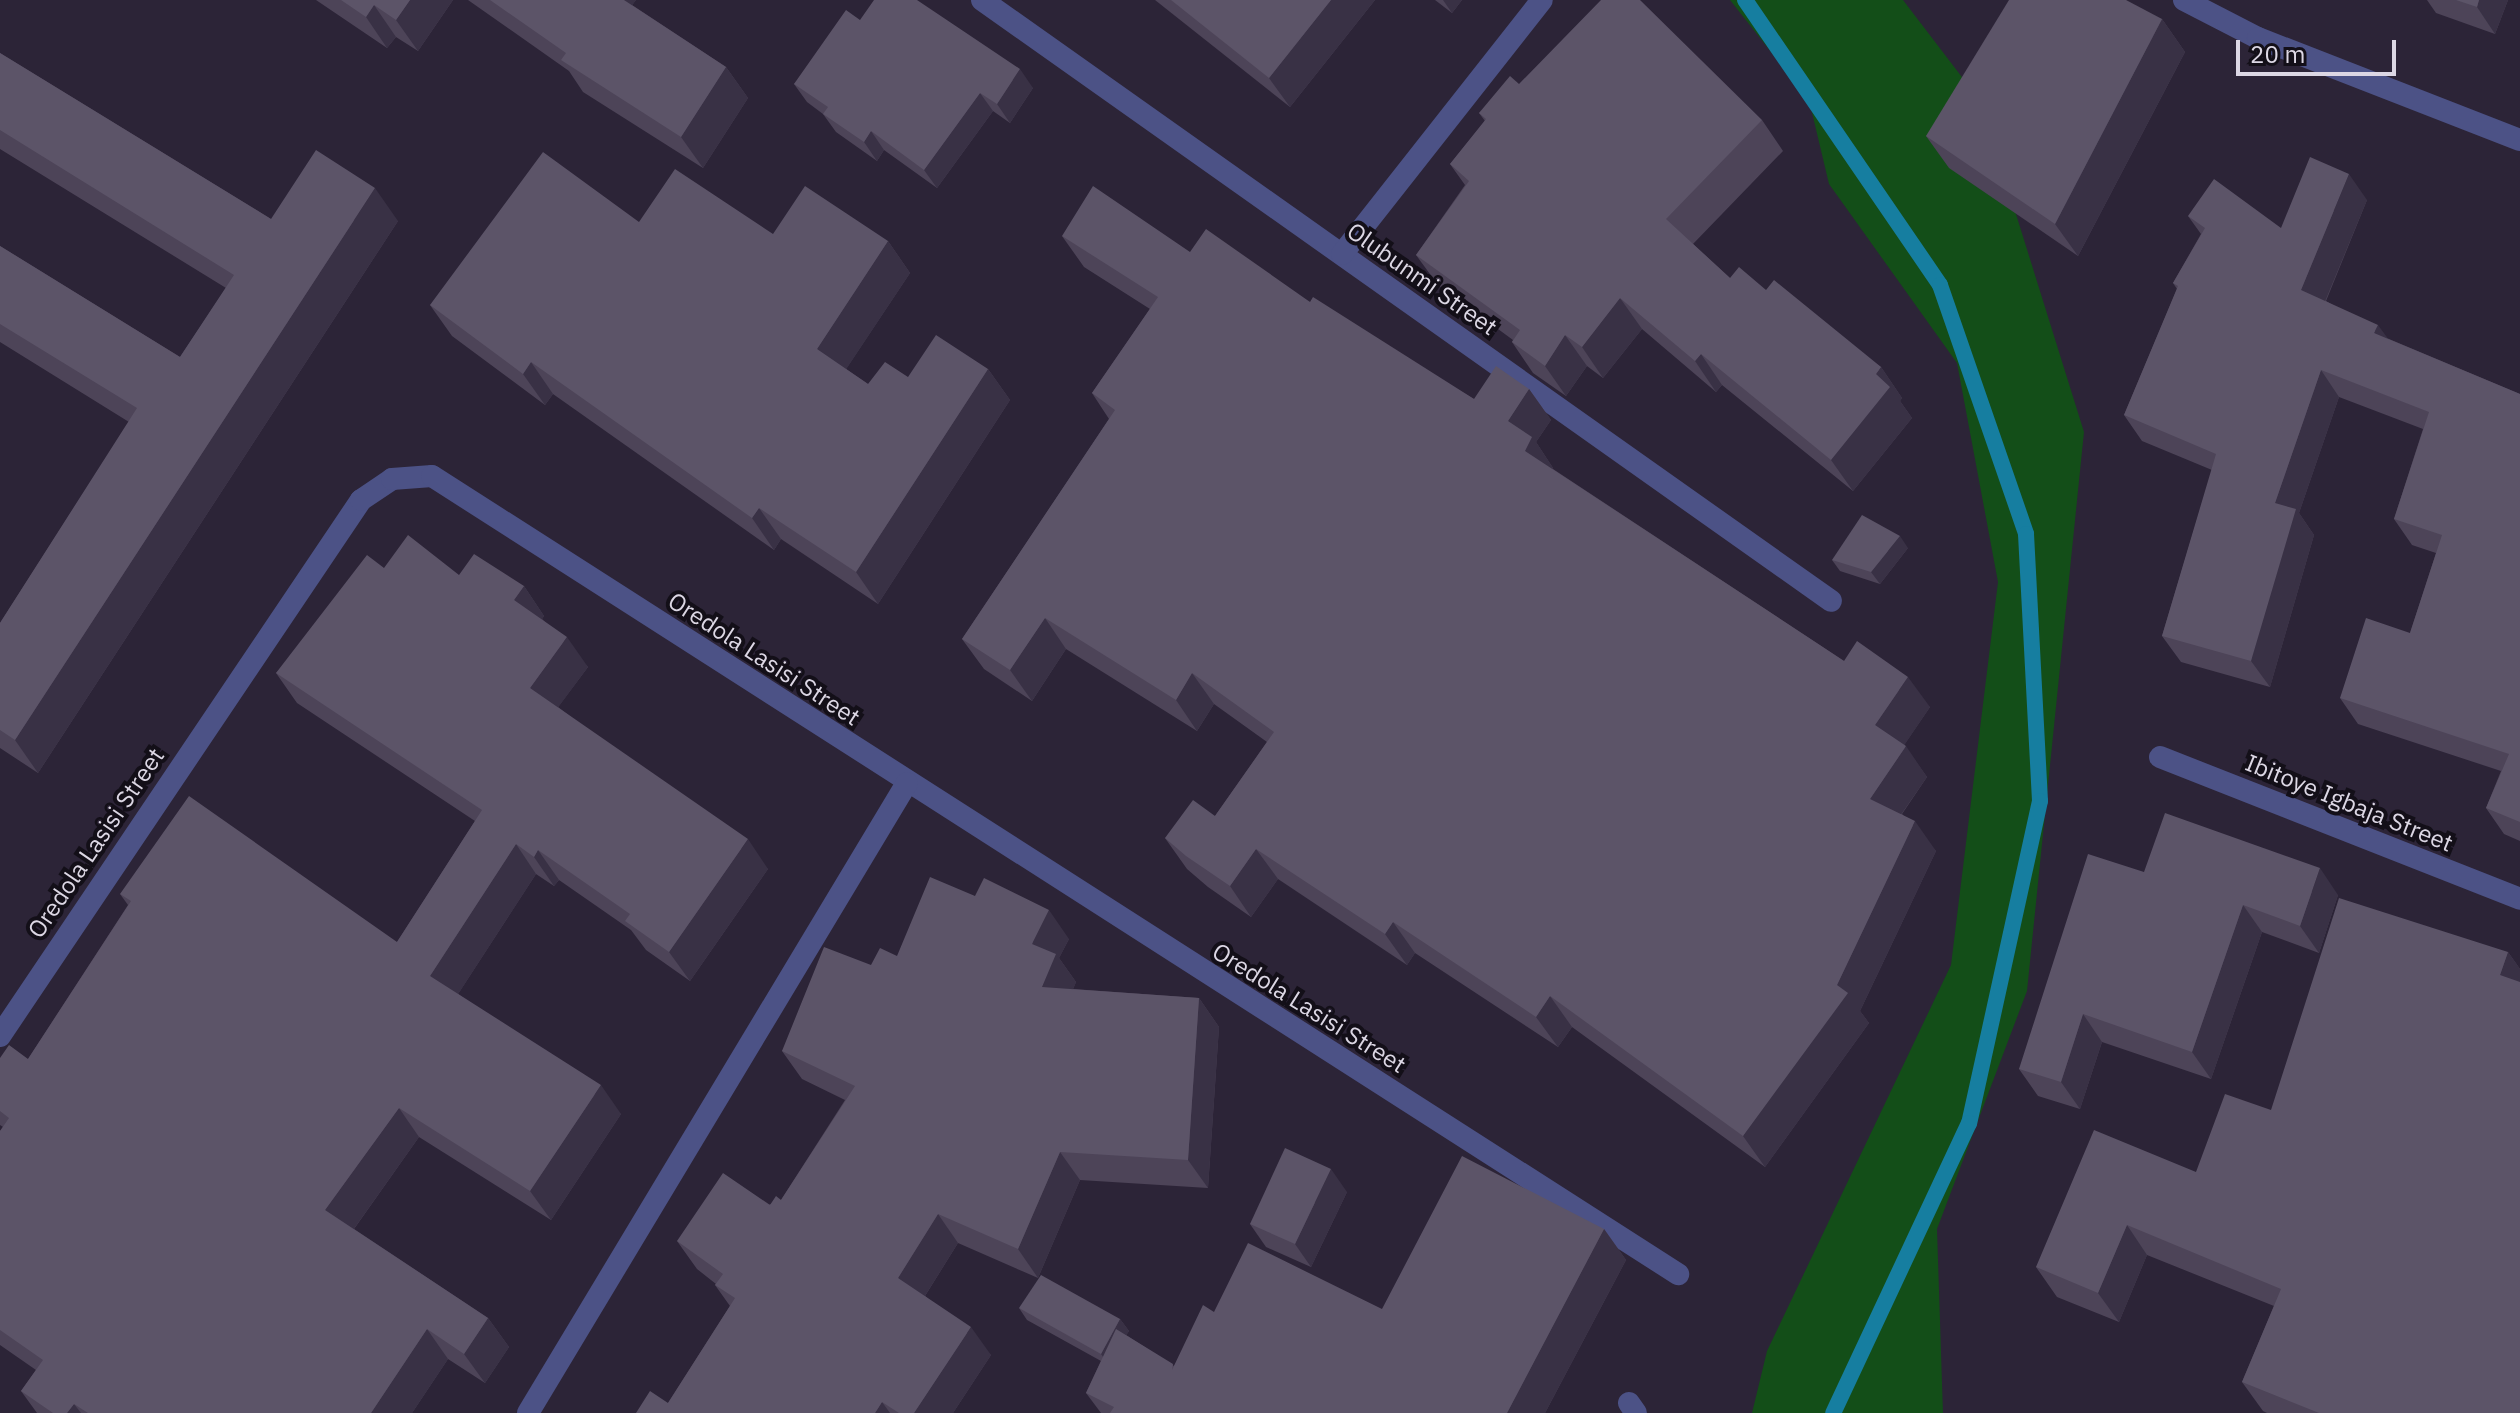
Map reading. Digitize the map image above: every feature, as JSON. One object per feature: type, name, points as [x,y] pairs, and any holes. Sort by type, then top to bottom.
[{"type":"street","name":"Olubunmi Street","points":[[982,0],[1831,601]]},
{"type":"street","points":[[1342,254],[1542,0]]},
{"type":"street","points":[[2184,0],[2258,38],[2520,140]]},
{"type":"street","name":"Oredola Lasisi Street","points":[[0,1036],[361,500],[392,479],[432,476],[1678,1274]]},
{"type":"street","name":"Ibitoye Igbaja Street","points":[[2160,757],[2520,899]]},
{"type":"street","points":[[528,1413],[907,783]]},
{"type":"green space","points":[[1730,0],[1903,0],[1981,102],[2084,432],[2027,991],[1937,1229],[1943,1413],[1752,1413],[1767,1351],[1951,965],[1998,582],[1957,363],[1829,184],[1809,100]]},
{"type":"building","points":[[341,0],[410,0],[396,20],[374,5],[366,17]]},
{"type":"building","points":[[490,0],[624,0],[726,67],[681,137],[561,60],[566,53]]},
{"type":"building","points":[[874,0],[917,0],[1020,69],[997,104],[980,93],[924,170],[871,131],[864,142],[823,114],[828,107],[794,84],[846,10],[860,20]]},
{"type":"building","points":[[1171,0],[1331,0],[1269,78]]},
{"type":"building","points":[[1601,0],[1640,0],[1762,120],[1666,219],[1730,278],[1739,267],[1766,290],[1774,280],[1881,367],[1876,374],[1890,387],[1831,460],[1701,354],[1695,361],[1620,298],[1582,347],[1565,335],[1545,366],[1512,342],[1520,330],[1416,255],[1469,181],[1450,164],[1486,119],[1479,113],[1510,76],[1519,84]]},
{"type":"building","points":[[2009,0],[2126,0],[2162,19],[2055,224],[1926,136]]},
{"type":"building","points":[[2456,0],[2479,0],[2477,7]]},
{"type":"building","points":[[0,53],[271,219],[316,150],[375,188],[15,740],[0,730],[0,623],[137,408],[0,324],[0,246],[180,357],[234,275],[0,130]]},
{"type":"building","points":[[543,152],[639,222],[675,169],[773,234],[805,186],[888,241],[817,349],[868,384],[885,362],[908,377],[936,335],[988,369],[856,572],[759,508],[752,518],[531,362],[523,374],[430,305]]},
{"type":"building","points":[[2310,157],[2349,174],[2301,290],[2378,325],[2374,333],[2520,394],[2520,822],[2486,808],[2509,754],[2340,698],[2366,618],[2410,633],[2442,535],[2394,519],[2429,412],[2321,370],[2275,503],[2296,509],[2251,661],[2162,636],[2216,454],[2124,415],[2178,286],[2173,283],[2205,228],[2188,216],[2214,179],[2281,228]]},
{"type":"building","points":[[1093,186],[1190,252],[1206,229],[1310,302],[1313,297],[1474,399],[1496,366],[1529,389],[1508,421],[1532,437],[1525,451],[1844,661],[1857,641],[1908,677],[1875,725],[1906,746],[1870,799],[1915,821],[1837,985],[1848,993],[1743,1136],[1550,996],[1536,1017],[1393,922],[1385,934],[1256,849],[1230,886],[1186,856],[1165,838],[1193,800],[1215,816],[1274,732],[1192,673],[1176,700],[1045,618],[1010,670],[962,639],[1115,410],[1092,393],[1158,297],[1062,236]]},
{"type":"building","points":[[1862,515],[1900,536],[1871,572],[1832,560]]},
{"type":"building","points":[[408,535],[459,575],[474,554],[524,586],[514,600],[567,637],[530,688],[748,839],[669,952],[625,921],[630,914],[538,850],[534,857],[516,844],[430,976],[601,1085],[530,1191],[399,1108],[325,1210],[488,1318],[464,1354],[427,1329],[371,1413],[88,1413],[74,1404],[67,1413],[53,1413],[21,1391],[43,1360],[0,1330],[0,1131],[9,1118],[0,1111],[0,1058],[9,1045],[28,1059],[131,901],[120,894],[189,796],[397,942],[482,810],[276,673],[367,555],[384,568]]},
{"type":"building","points":[[2165,813],[2320,868],[2300,926],[2243,905],[2192,1052],[2083,1014],[2061,1082],[2019,1069],[2088,854],[2144,872]]},
{"type":"building","points":[[930,877],[975,896],[984,878],[1049,910],[1032,944],[1056,954],[1042,987],[1199,998],[1188,1160],[1060,1152],[1018,1249],[938,1214],[898,1278],[971,1327],[914,1413],[899,1413],[882,1402],[875,1413],[636,1413],[650,1391],[668,1403],[735,1298],[715,1285],[723,1274],[677,1241],[723,1173],[770,1205],[776,1196],[781,1200],[855,1086],[782,1051],[824,947],[871,965],[880,948],[897,956]]},
{"type":"building","points":[[2339,898],[2508,952],[2500,975],[2520,982],[2520,1413],[2319,1413],[2242,1382],[2281,1289],[2127,1225],[2098,1293],[2036,1267],[2094,1130],[2196,1172],[2225,1094],[2271,1110]]},
{"type":"building","points":[[1285,1148],[1331,1169],[1295,1244],[1250,1224]]},
{"type":"building","points":[[1462,1156],[1604,1229],[1507,1413],[1110,1413],[1114,1407],[1086,1393],[1116,1329],[1173,1364],[1172,1370],[1203,1305],[1214,1312],[1248,1243],[1382,1309]]},
{"type":"building","points":[[1041,1275],[1120,1319],[1101,1354],[1019,1308]]},
{"type":"waterway","points":[[1745,0],[1940,285],[2026,534],[2040,801],[1969,1123],[1833,1413]]}]
